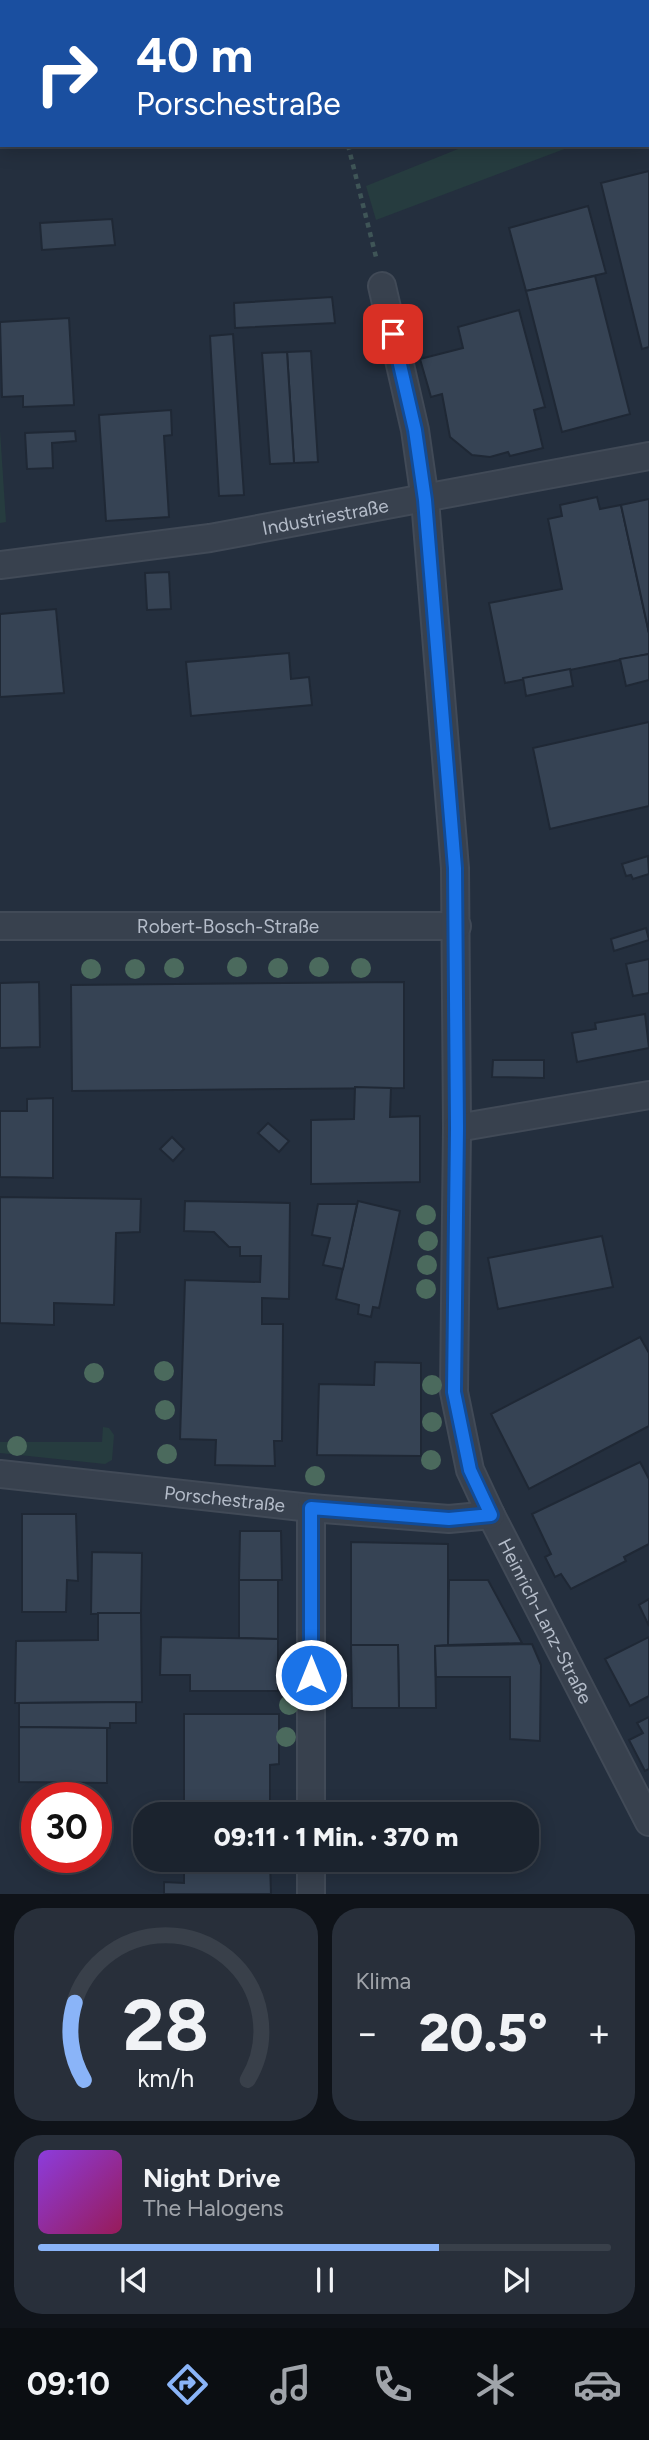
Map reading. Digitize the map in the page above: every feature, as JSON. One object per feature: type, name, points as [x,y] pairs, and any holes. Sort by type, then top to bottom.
[{"type":"street","name":"Heinrich-Lanz-Straße","points":[[382,286],[415,430],[425,500],[450,796],[457,926],[454,1392],[470,1470],[649,1822]]},
{"type":"street","name":"Industriestraße","points":[[0,565],[211,538],[649,456]]},
{"type":"street","name":"Robert-Bosch-Straße","points":[[0,926],[457,926]]},
{"type":"street","points":[[457,1128],[649,1095]]},
{"type":"street","name":"Porschestraße","points":[[0,1474],[311,1508],[449,1519],[491,1515]]},
{"type":"street","points":[[311,1508],[311,1802]]},
{"type":"street","points":[[311,1872],[312,1894]]},
{"type":"path","points":[[348,147],[382,286]]},
{"type":"green space","points":[[463,147],[570,147],[376,220],[366,186]]},
{"type":"green space","points":[[0,430],[6,522],[0,523]]},
{"type":"green space","points":[[103,1427],[109,1428],[114,1435],[112,1460],[105,1464],[0,1453],[0,1442],[102,1442]]},
{"type":"building","points":[[649,171],[649,347],[642,349],[601,183]]},
{"type":"building","points":[[588,206],[606,273],[526,291],[509,228]]},
{"type":"building","points":[[112,219],[115,245],[42,250],[40,223]]},
{"type":"building","points":[[595,276],[630,414],[562,432],[526,291]]},
{"type":"building","points":[[332,297],[335,323],[235,328],[234,303]]},
{"type":"building","points":[[519,310],[545,407],[534,410],[543,448],[510,456],[508,452],[490,457],[472,455],[450,437],[442,394],[431,397],[420,359],[463,348],[458,327]]},
{"type":"building","points":[[69,318],[74,405],[23,407],[23,396],[2,397],[0,322]]},
{"type":"building","points":[[233,334],[244,495],[219,496],[210,336]]},
{"type":"building","points":[[311,351],[318,462],[294,463],[287,352]]},
{"type":"building","points":[[287,352],[294,463],[270,464],[262,353]]},
{"type":"building","points":[[171,410],[172,435],[164,436],[169,517],[106,521],[99,415]]},
{"type":"building","points":[[75,431],[76,441],[52,443],[53,468],[27,469],[25,433]]},
{"type":"building","points":[[597,497],[600,509],[621,505],[649,633],[649,654],[505,683],[489,603],[562,589],[548,519],[562,516],[560,505]]},
{"type":"building","points":[[649,499],[649,633],[621,505]]},
{"type":"building","points":[[169,572],[171,609],[147,610],[145,573]]},
{"type":"building","points":[[56,609],[64,693],[0,697],[0,614]]},
{"type":"building","points":[[289,653],[291,679],[309,677],[312,705],[191,716],[186,662]]},
{"type":"building","points":[[649,654],[649,680],[626,686],[620,659]]},
{"type":"building","points":[[570,669],[573,686],[526,696],[523,678]]},
{"type":"building","points":[[649,722],[649,806],[550,829],[533,748]]},
{"type":"building","points":[[648,856],[649,874],[633,879],[631,875],[626,876],[622,864]]},
{"type":"building","points":[[646,928],[649,940],[614,951],[611,939]]},
{"type":"building","points":[[649,959],[649,993],[633,996],[626,964]]},
{"type":"building","points":[[39,982],[40,1047],[0,1048],[0,983]]},
{"type":"building","points":[[404,982],[404,1088],[72,1091],[71,985]]},
{"type":"building","points":[[645,1014],[649,1048],[577,1062],[572,1033],[596,1029],[595,1023]]},
{"type":"building","points":[[493,1060],[544,1060],[544,1078],[492,1077]]},
{"type":"building","points":[[355,1087],[391,1088],[390,1117],[420,1116],[420,1182],[311,1184],[311,1120],[354,1119]]},
{"type":"building","points":[[53,1098],[53,1178],[0,1177],[0,1111],[27,1111],[27,1099]]},
{"type":"building","points":[[268,1123],[289,1141],[279,1152],[258,1133]]},
{"type":"building","points":[[172,1137],[184,1149],[173,1161],[160,1149]]},
{"type":"building","points":[[0,1197],[141,1199],[140,1232],[116,1233],[114,1305],[54,1303],[54,1325],[0,1323]]},
{"type":"building","points":[[185,1201],[290,1203],[289,1299],[262,1298],[262,1324],[283,1324],[282,1441],[274,1441],[275,1466],[215,1465],[216,1440],[180,1439],[185,1280],[260,1282],[261,1256],[240,1256],[240,1247],[229,1247],[214,1232],[184,1231]]},
{"type":"building","points":[[358,1201],[400,1211],[379,1308],[373,1307],[371,1317],[358,1314],[359,1305],[336,1299]]},
{"type":"building","points":[[318,1204],[357,1204],[343,1269],[323,1265],[330,1238],[312,1235]]},
{"type":"building","points":[[602,1236],[613,1287],[498,1309],[488,1258]]},
{"type":"building","points":[[640,1337],[649,1353],[649,1426],[529,1489],[491,1414]]},
{"type":"building","points":[[375,1362],[421,1363],[421,1456],[317,1455],[319,1384],[374,1385]]},
{"type":"building","points":[[640,1462],[649,1479],[649,1544],[624,1557],[626,1561],[571,1589],[561,1574],[555,1577],[545,1557],[551,1554],[532,1514]]},
{"type":"building","points":[[22,1514],[76,1514],[78,1581],[67,1580],[66,1612],[22,1612]]},
{"type":"building","points":[[240,1531],[281,1531],[282,1580],[239,1580]]},
{"type":"building","points":[[351,1542],[448,1544],[448,1645],[435,1646],[436,1708],[399,1708],[398,1645],[351,1645]]},
{"type":"building","points":[[92,1552],[142,1553],[141,1613],[91,1614]]},
{"type":"building","points":[[239,1580],[278,1580],[278,1639],[239,1638]]},
{"type":"building","points":[[449,1580],[488,1580],[522,1643],[448,1645]]},
{"type":"building","points":[[649,1599],[649,1626],[639,1605]]},
{"type":"building","points":[[98,1613],[141,1613],[142,1702],[15,1703],[16,1641],[98,1640]]},
{"type":"building","points":[[161,1637],[278,1639],[278,1691],[190,1691],[190,1675],[160,1675]]},
{"type":"building","points":[[649,1637],[649,1696],[630,1706],[605,1659]]},
{"type":"building","points":[[532,1644],[541,1665],[540,1741],[510,1739],[510,1677],[436,1677],[435,1646]]},
{"type":"building","points":[[351,1645],[398,1645],[399,1708],[352,1708]]},
{"type":"building","points":[[136,1702],[136,1723],[110,1723],[110,1728],[19,1727],[19,1703]]},
{"type":"building","points":[[184,1714],[279,1714],[279,1764],[270,1765],[270,1802],[184,1802]]},
{"type":"building","points":[[649,1717],[649,1769],[645,1771],[629,1740],[643,1733],[637,1723]]},
{"type":"building","points":[[19,1727],[107,1728],[107,1782],[19,1782]]},
{"type":"building","points":[[184,1872],[270,1872],[271,1894],[164,1894],[164,1882],[184,1883]]},
{"type":"route","points":[[311,1675],[311,1508],[449,1519],[491,1515],[470,1470],[454,1392],[457,1128],[455,868],[425,500],[415,430],[393,334]]}]
